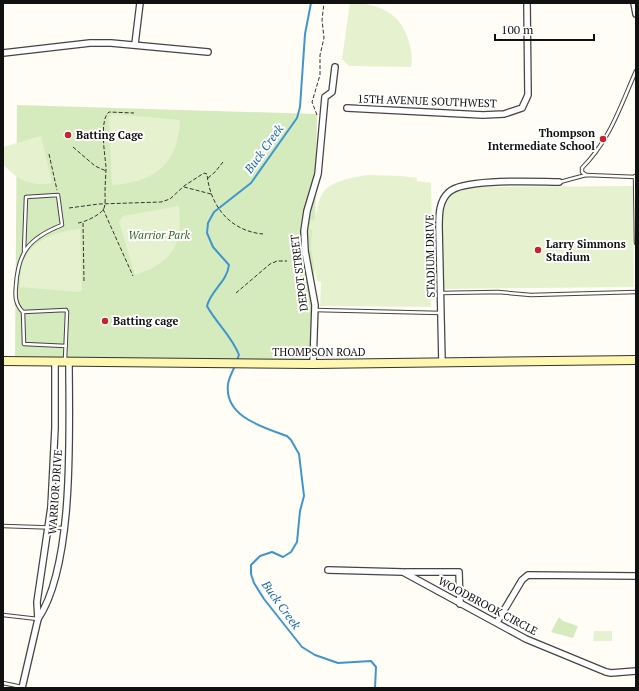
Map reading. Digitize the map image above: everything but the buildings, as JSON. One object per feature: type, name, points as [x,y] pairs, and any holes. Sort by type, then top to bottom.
[{"type":"street","points":[[135,44],[140,3]]},
{"type":"street","name":"15TH AVENUE SOUTHWEST","points":[[347,108],[483,115],[504,114],[517,111],[524,106],[528,95],[527,3]]},
{"type":"street","points":[[634,3],[636,14]]},
{"type":"street","points":[[3,53],[90,44],[135,44],[208,52]]},
{"type":"street","name":"DEPOT STREET","points":[[313,364],[314,293],[305,251],[304,226],[318,174],[325,97],[332,92],[336,67]]},
{"type":"street","name":"STADIUM DRIVE","points":[[442,362],[439,217],[442,202],[448,192],[456,188],[476,184],[559,182]]},
{"type":"street","name":"THOMPSON ROAD","points":[[3,361],[313,364],[636,360]]},
{"type":"street","name":"WARRIOR DRIVE","points":[[22,687],[38,619],[37,602],[48,527],[53,460],[55,362]]},
{"type":"street","name":"WARRIOR DRIVE","points":[[38,619],[46,606],[50,593],[64,528],[66,494],[67,362]]},
{"type":"street","name":"WOODBROOK CIRCLE","points":[[328,570],[403,572],[460,604],[543,647],[606,672],[636,671]]},
{"type":"street","points":[[403,572],[459,572],[460,604]]},
{"type":"street","points":[[497,622],[522,580],[528,574],[636,576]]},
{"type":"lane","points":[[586,174],[582,172],[582,168],[595,155],[610,131],[636,72]]},
{"type":"lane","points":[[559,182],[586,174],[636,176],[636,243]]},
{"type":"lane","points":[[24,251],[42,235],[62,225],[58,195],[26,197],[24,251],[17,267],[16,296],[17,304],[23,312],[24,344],[66,346]]},
{"type":"lane","points":[[441,293],[509,292],[531,295],[636,292]]},
{"type":"lane","points":[[23,312],[24,310],[66,310],[67,362]]},
{"type":"lane","points":[[314,310],[441,313]]},
{"type":"lane","points":[[3,526],[64,528]]},
{"type":"lane","points":[[3,615],[38,619]]},
{"type":"lane","points":[[3,683],[22,687]]},
{"type":"path","points":[[319,116],[313,108],[312,102],[320,75],[324,29],[322,20],[324,3]]},
{"type":"path","points":[[78,223],[83,223],[98,213],[105,204],[106,171],[104,137],[106,114],[108,112],[134,113]]},
{"type":"path","points":[[73,147],[95,166],[106,171]]},
{"type":"path","points":[[49,154],[58,191]]},
{"type":"path","points":[[207,178],[215,172],[223,162]]},
{"type":"path","points":[[69,208],[105,204],[161,202],[170,199],[183,187],[204,173],[207,174],[212,194],[220,212],[237,226],[263,234]]},
{"type":"path","points":[[183,187],[212,194]]},
{"type":"path","points":[[103,208],[133,276]]},
{"type":"path","points":[[83,223],[84,281]]},
{"type":"path","points":[[236,293],[270,264],[277,261],[287,261]]},
{"type":"green space","points":[[350,3],[370,5],[387,12],[394,17],[405,32],[409,42],[412,58],[411,67],[349,66],[342,59]]},
{"type":"green space","name":"Warrior Park","points":[[17,105],[317,114],[313,364],[15,357]]},
{"type":"green space","points":[[113,114],[180,120],[178,136],[169,160],[151,175],[140,180],[112,185],[109,118]]},
{"type":"green space","points":[[41,136],[52,183],[37,184],[25,181],[8,170],[3,164],[3,147]]},
{"type":"green space","points":[[368,175],[402,176],[417,178],[417,181],[431,183],[433,265],[431,307],[320,306],[321,282],[317,281],[311,248],[312,230],[309,229],[311,220],[314,221],[322,194],[330,186],[342,180]]},
{"type":"green space","name":"Larry Simmons Stadium","points":[[633,186],[634,287],[443,289],[442,213],[445,201],[451,194],[472,187]]},
{"type":"green space","points":[[179,206],[179,232],[177,242],[172,251],[158,264],[135,275],[119,222],[123,216]]},
{"type":"green space","points":[[80,229],[82,290],[79,292],[20,287],[21,269],[24,259],[34,246],[56,234]]},
{"type":"green space","points":[[559,617],[563,621],[578,626],[573,638],[551,632]]},
{"type":"green space","points":[[594,631],[612,631],[612,641],[593,641]]},
{"type":"waterway","name":"Buck Creek","points":[[237,360],[239,355],[236,348],[207,306],[209,300],[228,271],[229,265],[213,247],[207,233],[208,223],[214,212],[251,183],[297,118],[300,107],[305,34],[311,3]]},
{"type":"waterway","name":"Buck Creek","points":[[235,366],[228,384],[228,395],[232,405],[247,419],[267,429],[287,436],[291,440],[299,454],[304,496],[300,511],[297,542],[291,552],[283,557],[272,552],[260,556],[251,565],[251,574],[254,583],[264,599],[302,647],[315,655],[338,663],[371,661],[376,667],[375,688]]},
{"type":"place","name":"Batting Cage","points":[[68,135]]},
{"type":"place","name":"Thompson Intermediate School","points":[[603,139]]},
{"type":"place","name":"Larry Simmons Stadium","points":[[538,250]]},
{"type":"place","name":"Batting cage","points":[[105,321]]}]
